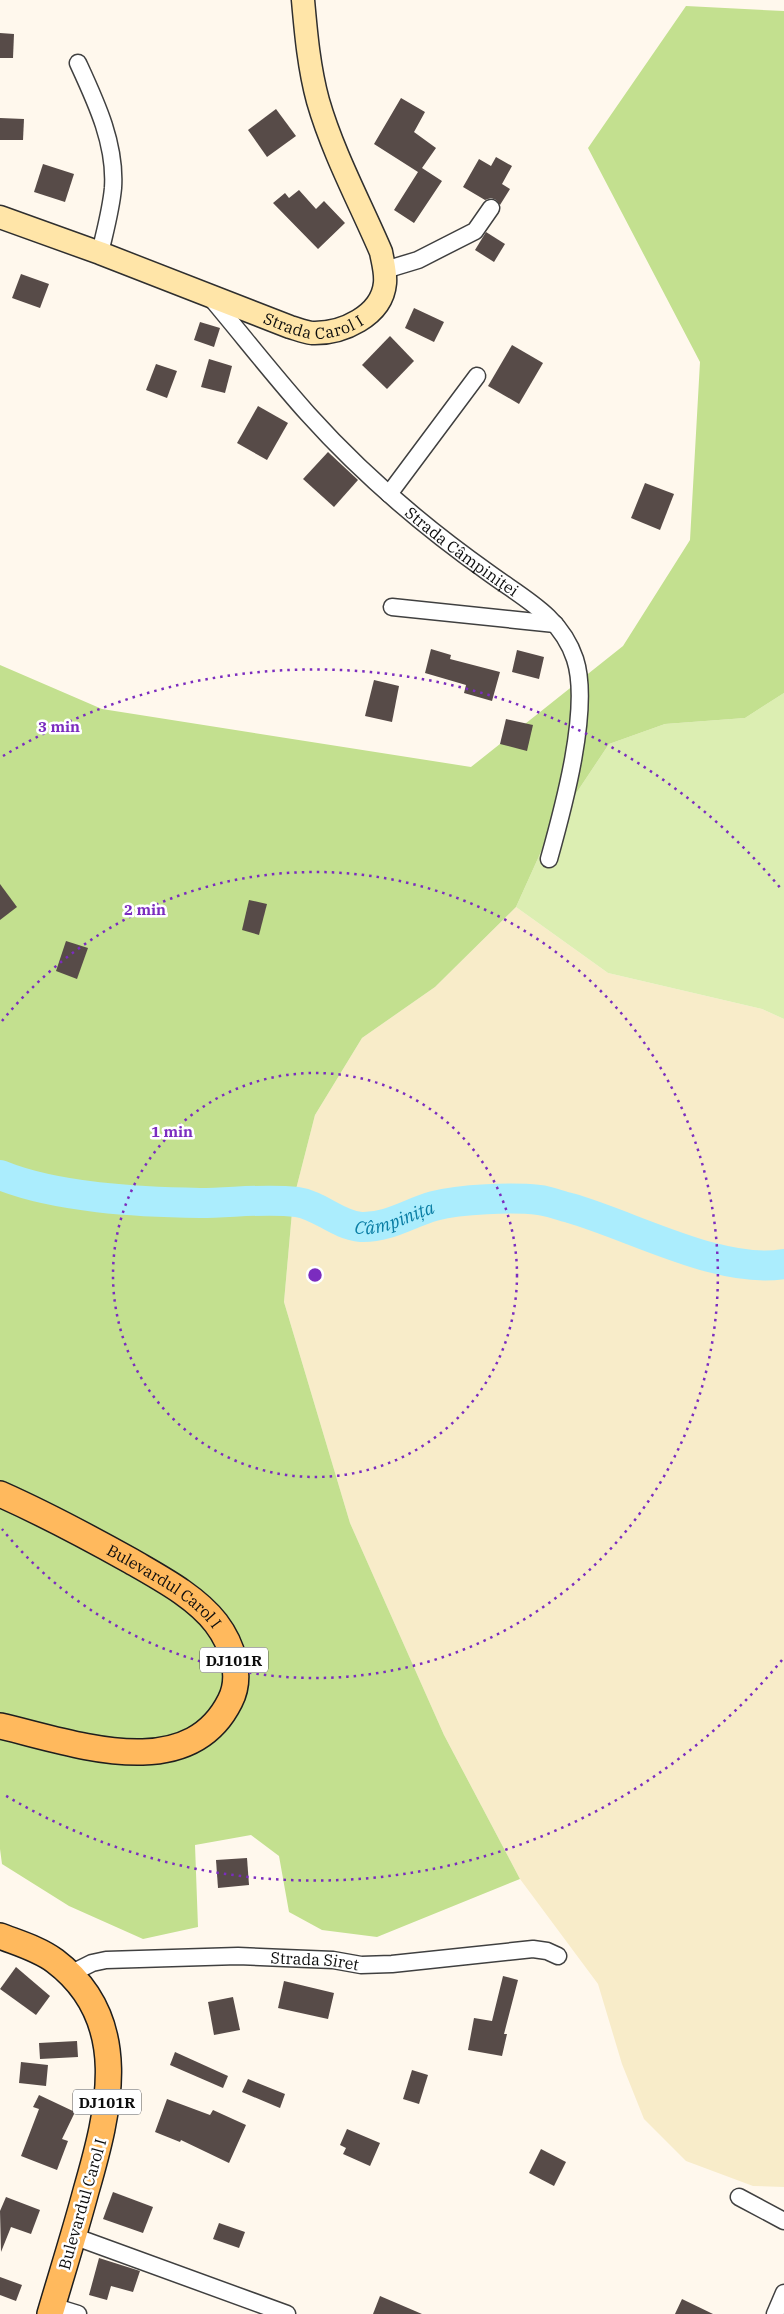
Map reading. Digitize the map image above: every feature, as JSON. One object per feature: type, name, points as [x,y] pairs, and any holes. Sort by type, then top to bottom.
[{"type":"main road","name":"Strada Carol I","points":[[0,217],[100,253],[290,327],[311,333],[332,332],[355,324],[370,312],[380,299],[385,285],[385,270],[381,252],[318,102],[308,56],[303,0]]},
{"type":"main road","name":"Bulevardul Carol I","points":[[0,1494],[77,1530],[148,1571],[193,1601],[216,1623],[228,1642],[234,1661],[236,1680],[232,1697],[225,1712],[214,1725],[187,1743],[174,1748],[146,1752],[114,1750],[0,1726]]},
{"type":"main road","name":"Bulevardul Carol I","points":[[0,1936],[37,1950],[54,1960],[70,1974],[93,2002],[100,2018],[107,2047],[108,2097],[102,2131],[74,2236],[51,2310]]},
{"type":"street","points":[[78,63],[97,104],[106,133],[112,163],[113,187],[100,253]]},
{"type":"street","points":[[385,270],[418,260],[475,231],[491,208]]},
{"type":"street","name":"Strada Câmpiniței","points":[[208,294],[308,414],[390,494],[447,542],[536,604],[555,624],[575,658],[580,687],[571,771],[549,859]]},
{"type":"street","points":[[390,494],[477,376]]},
{"type":"street","points":[[392,607],[555,624]]},
{"type":"street","name":"Strada Siret","points":[[70,1974],[92,1963],[106,1960],[148,1958],[238,1956],[334,1960],[361,1965],[392,1964],[533,1948],[558,1956]]},
{"type":"street","points":[[739,2198],[784,2221]]},
{"type":"street","points":[[74,2236],[287,2314]]},
{"type":"street","points":[[775,2314],[784,2293]]},
{"type":"street","points":[[51,2310],[78,2314]]},
{"type":"shaded area","points":[[516,907],[608,973],[762,1009],[784,1019],[784,2187],[753,2186],[686,2161],[644,2119],[622,2064],[598,1984],[520,1879],[444,1735],[350,1523],[284,1302],[293,1201],[315,1115],[362,1038],[435,987]]},
{"type":"green space","points":[[686,6],[784,11],[784,693],[745,718],[665,724],[609,744],[549,834],[516,907],[435,987],[362,1038],[315,1115],[293,1201],[284,1302],[350,1523],[444,1735],[520,1879],[377,1937],[322,1930],[289,1912],[279,1856],[251,1835],[195,1845],[198,1927],[143,1939],[69,1906],[2,1864],[0,1849],[0,665],[102,709],[471,767],[623,646],[690,540],[700,362],[588,148]]},
{"type":"green space","points":[[784,693],[784,1019],[762,1009],[608,973],[516,907],[549,834],[609,744],[665,724],[745,718]]},
{"type":"building","points":[[0,33],[14,34],[13,58],[0,58]]},
{"type":"building","points":[[401,98],[425,112],[414,132],[436,148],[422,168],[442,181],[414,223],[394,210],[418,172],[374,144]]},
{"type":"building","points":[[276,109],[296,136],[267,157],[248,130]]},
{"type":"building","points":[[0,118],[24,119],[23,140],[0,140]]},
{"type":"building","points":[[496,157],[512,166],[502,184],[510,189],[500,205],[496,200],[491,198],[485,200],[463,187],[479,159],[491,166]]},
{"type":"building","points":[[43,164],[74,174],[65,202],[34,192]]},
{"type":"building","points":[[299,190],[316,209],[324,201],[345,223],[318,249],[273,203],[285,193],[289,198]]},
{"type":"building","points":[[486,232],[505,244],[494,262],[475,250]]},
{"type":"building","points":[[21,274],[49,284],[40,308],[12,298]]},
{"type":"building","points":[[414,308],[444,322],[434,342],[405,328]]},
{"type":"building","points":[[200,322],[220,328],[214,347],[194,340]]},
{"type":"building","points":[[390,336],[414,361],[387,389],[362,365]]},
{"type":"building","points":[[512,345],[543,363],[519,404],[488,386]]},
{"type":"building","points":[[209,359],[232,366],[225,393],[201,387]]},
{"type":"building","points":[[156,364],[177,371],[167,398],[146,390]]},
{"type":"building","points":[[258,406],[288,423],[267,460],[237,443]]},
{"type":"building","points":[[328,452],[358,480],[334,507],[303,479]]},
{"type":"building","points":[[645,483],[674,494],[660,530],[631,518]]},
{"type":"building","points":[[431,649],[451,655],[450,659],[500,672],[492,701],[464,693],[466,685],[425,673]]},
{"type":"building","points":[[517,650],[544,657],[539,679],[512,672]]},
{"type":"building","points":[[374,680],[399,686],[392,722],[365,716]]},
{"type":"building","points":[[506,719],[533,725],[527,751],[500,744]]},
{"type":"building","points":[[0,884],[17,907],[0,920]]},
{"type":"building","points":[[249,900],[267,904],[259,935],[242,930]]},
{"type":"building","points":[[66,941],[88,948],[77,979],[56,971]]},
{"type":"building","points":[[247,1858],[249,1885],[218,1888],[216,1860]]},
{"type":"building","points":[[16,1967],[50,1996],[36,2015],[0,1989]]},
{"type":"building","points":[[503,1976],[518,1980],[504,2034],[507,2034],[502,2056],[468,2050],[474,2018],[492,2021]]},
{"type":"building","points":[[284,1981],[334,1993],[328,2019],[278,2008]]},
{"type":"building","points":[[233,1997],[240,2030],[214,2035],[208,2002]]},
{"type":"building","points":[[77,2041],[78,2057],[40,2059],[39,2043]]},
{"type":"building","points":[[175,2052],[228,2076],[223,2088],[170,2065]]},
{"type":"building","points":[[21,2062],[48,2065],[46,2086],[19,2083]]},
{"type":"building","points":[[412,2070],[428,2075],[419,2104],[403,2099]]},
{"type":"building","points":[[248,2079],[285,2094],[280,2108],[242,2092]]},
{"type":"building","points":[[39,2095],[75,2112],[62,2139],[68,2141],[57,2170],[21,2156],[39,2109],[33,2107]]},
{"type":"building","points":[[167,2099],[210,2115],[213,2110],[246,2125],[229,2163],[181,2140],[180,2142],[155,2132]]},
{"type":"building","points":[[347,2129],[380,2143],[370,2166],[343,2154],[346,2148],[340,2145]]},
{"type":"building","points":[[541,2149],[566,2162],[554,2186],[529,2173]]},
{"type":"building","points":[[113,2192],[153,2207],[143,2233],[103,2219]]},
{"type":"building","points":[[6,2197],[40,2210],[31,2234],[11,2227],[1,2252],[0,2211]]},
{"type":"building","points":[[219,2223],[245,2232],[239,2248],[213,2239]]},
{"type":"building","points":[[99,2258],[140,2271],[133,2292],[111,2286],[107,2300],[89,2295]]},
{"type":"building","points":[[0,2277],[22,2285],[16,2301],[0,2295]]},
{"type":"building","points":[[380,2296],[422,2314],[373,2314]]},
{"type":"building","points":[[682,2299],[713,2314],[675,2314]]},
{"type":"waterway","name":"Câmpinița","points":[[0,1175],[46,1189],[125,1200],[200,1203],[297,1202],[313,1207],[344,1223],[361,1227],[389,1223],[434,1206],[458,1202],[487,1199],[539,1200],[595,1216],[705,1256],[759,1265],[784,1264]]}]
